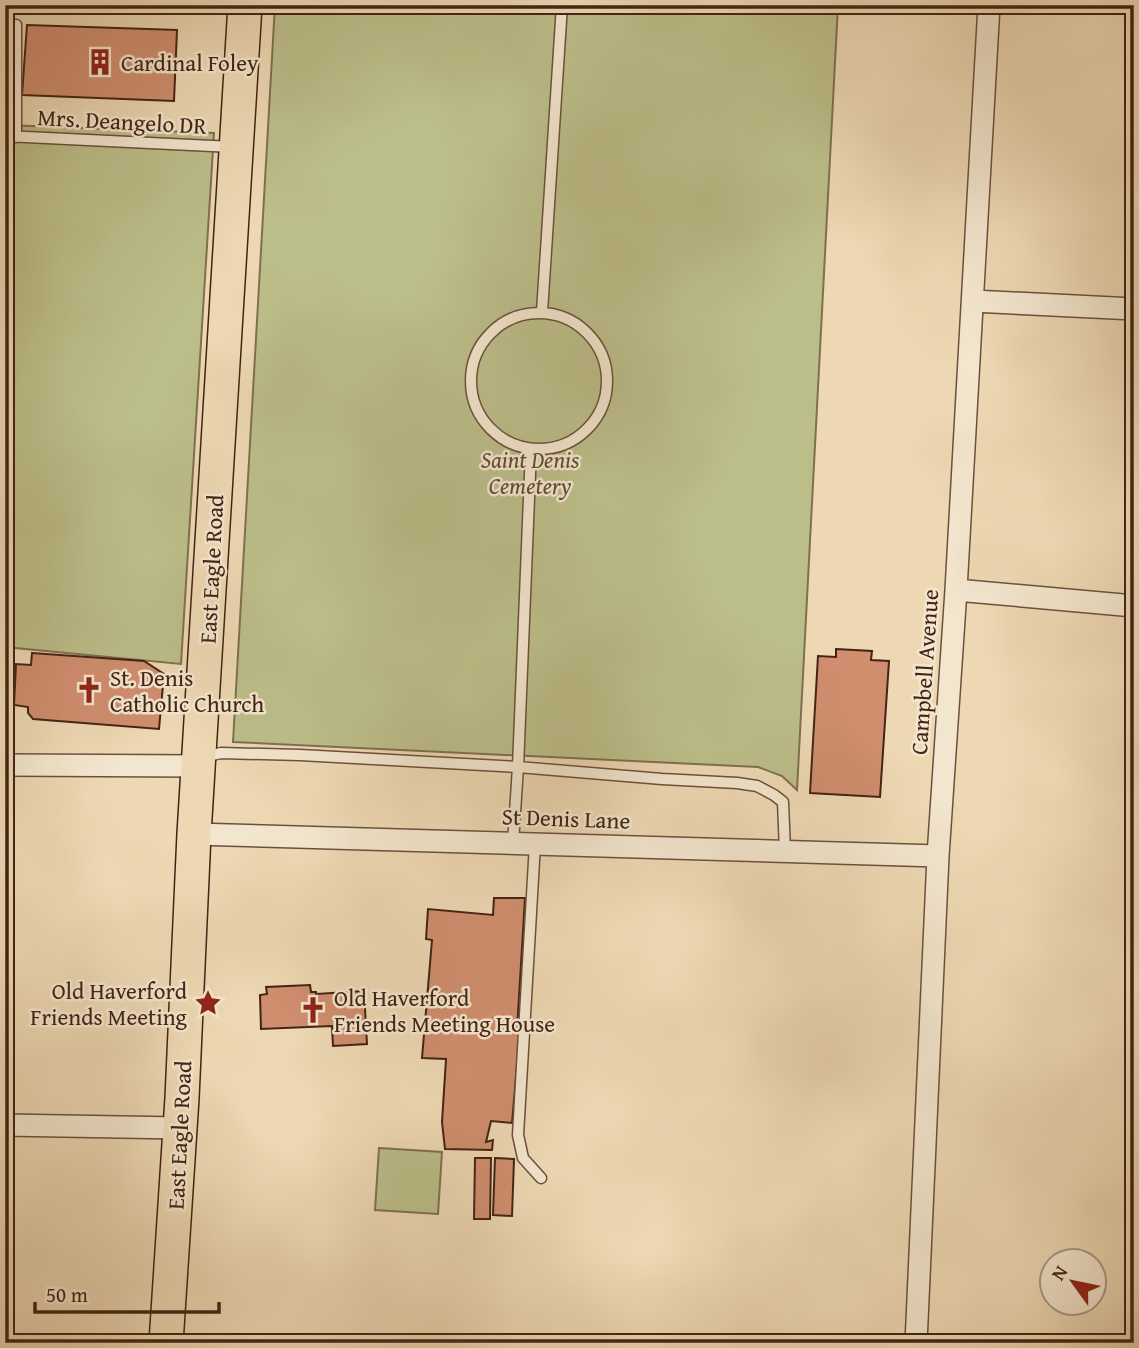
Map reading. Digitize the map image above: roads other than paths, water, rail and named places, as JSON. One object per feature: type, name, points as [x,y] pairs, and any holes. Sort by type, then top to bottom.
[{"type":"main road","name":"East Eagle Road","points":[[166,1343],[245,7]]},
{"type":"street","name":"Campbell Avenue","points":[[916,1343],[938,856],[989,5]]},
{"type":"street","points":[[973,301],[1134,309]]},
{"type":"street","points":[[956,590],[1134,606]]},
{"type":"street","points":[[5,765],[199,766]]},
{"type":"street","name":"St Denis Lane","points":[[194,834],[938,856]]},
{"type":"street","points":[[5,1125],[179,1128]]},
{"type":"lane","points":[[174,5],[245,7]]},
{"type":"lane","points":[[542,312],[562,5]]},
{"type":"lane","points":[[5,24],[16,26],[10,136]]},
{"type":"lane","name":"Mrs. Deangelo DR","points":[[10,136],[237,147]]},
{"type":"lane","points":[[542,312],[563,317],[582,328],[597,344],[605,364],[607,386],[601,407],[590,426],[573,440],[553,448],[531,449],[508,442],[489,429],[476,410],[470,387],[472,364],[482,342],[498,326],[519,315],[542,312]]},
{"type":"lane","points":[[513,843],[531,449]]},
{"type":"lane","points":[[199,766],[212,755],[221,753],[300,755],[737,783],[757,786],[783,802],[785,851]]},
{"type":"lane","points":[[535,844],[518,1135],[523,1158],[541,1178]]},
{"type":"place","name":"Cardinal Foley","points":[[100,62]]},
{"type":"place","name":"St. Denis Catholic Church","points":[[89,690]]},
{"type":"place","name":"Old Haverford Friends Meeting","points":[[208,1003]]},
{"type":"place","name":"Old Haverford Friends Meeting House","points":[[313,1010]]},
{"type":"park label","name":"Saint Denis Cemetery","points":[[530,472]]}]
